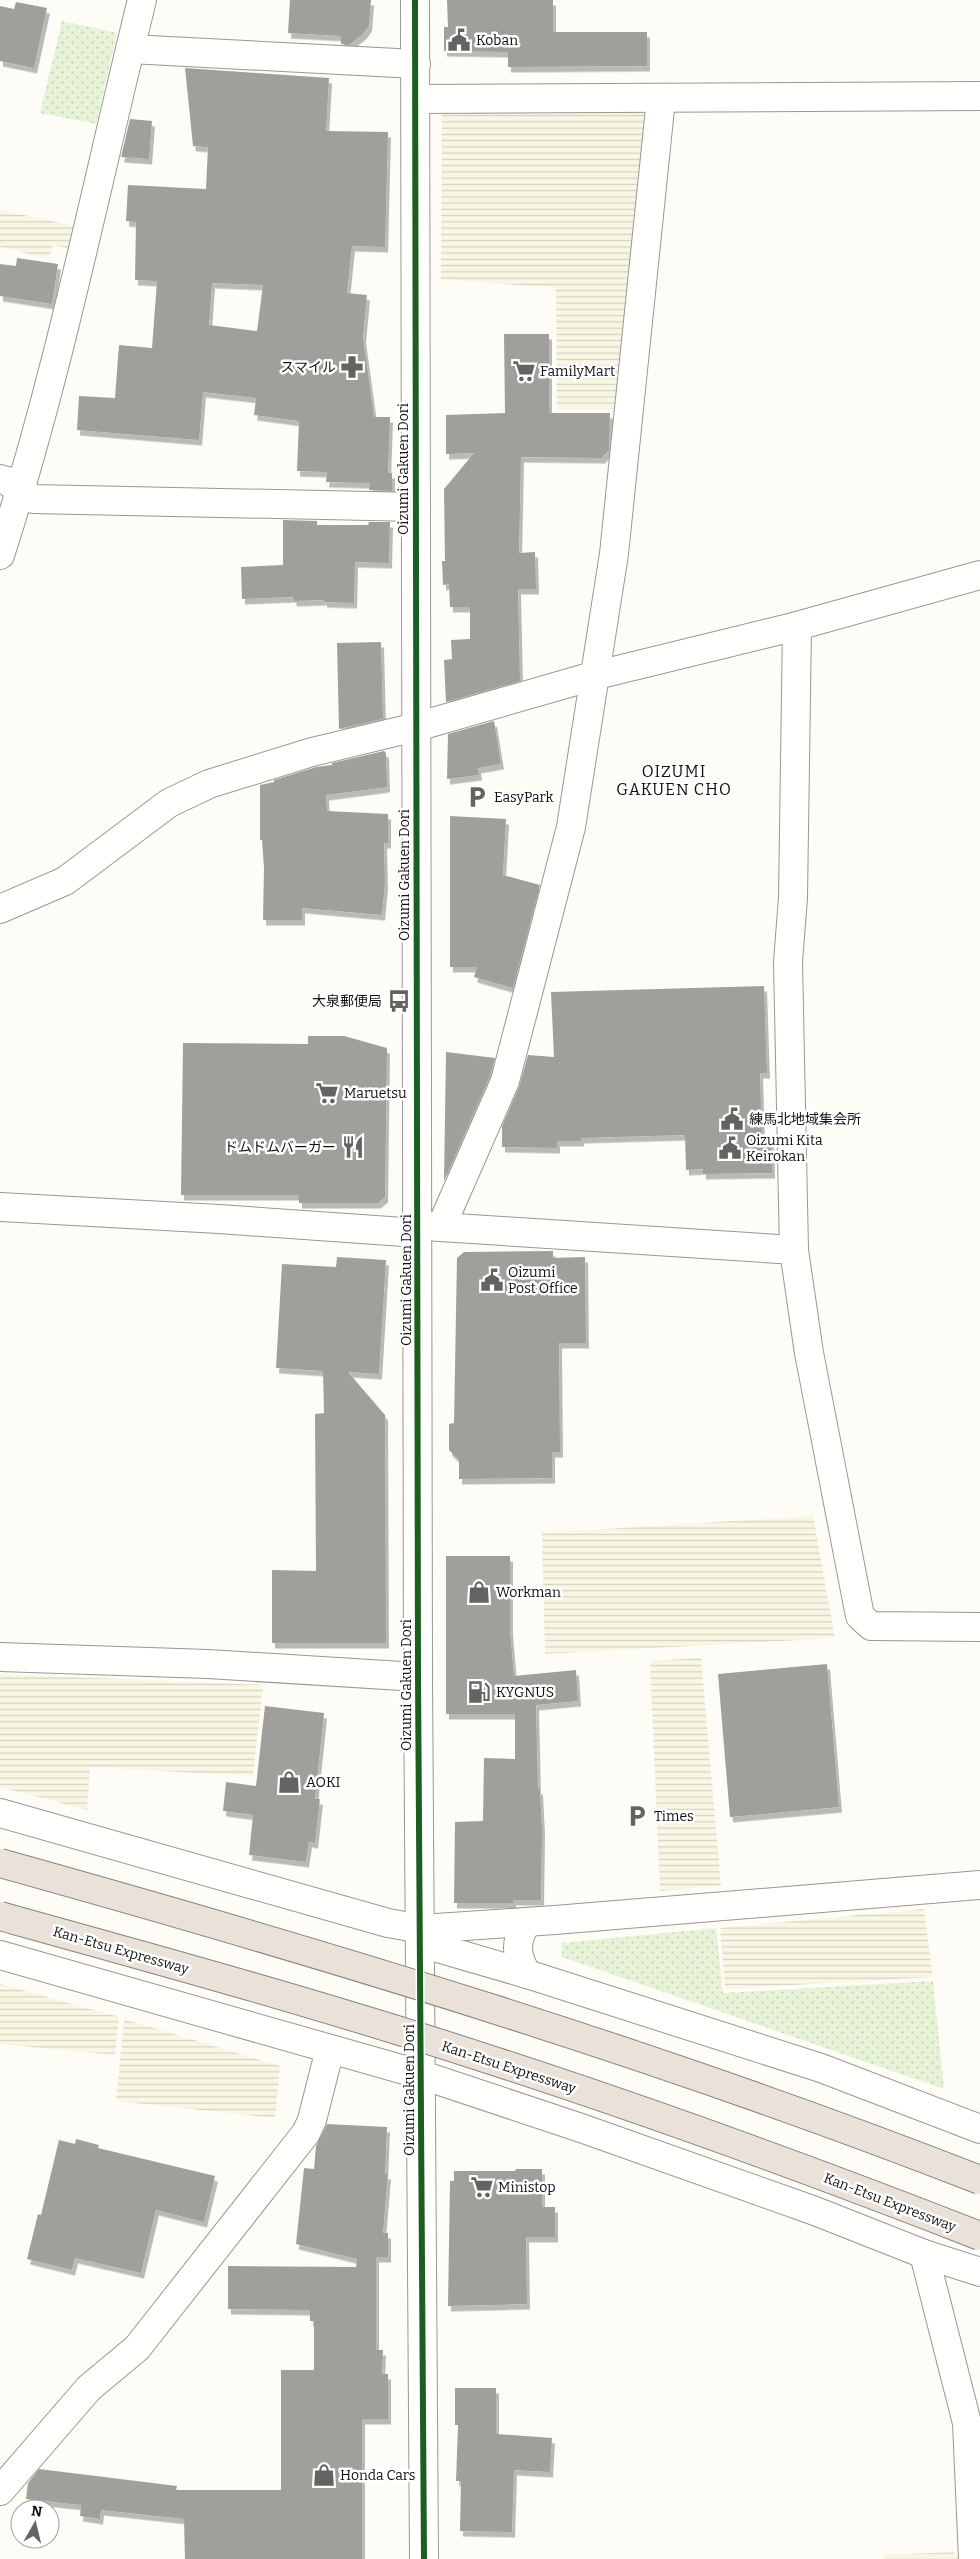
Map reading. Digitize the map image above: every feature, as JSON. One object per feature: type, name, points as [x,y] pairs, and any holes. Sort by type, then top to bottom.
[{"type":"highway","points":[[0,1863],[132,1900],[530,2022],[741,2093],[980,2180]]},
{"type":"highway","name":"Kan-Etsu Expressway","points":[[0,1916],[263,1989],[497,2062],[715,2136],[980,2236]]},
{"type":"street","points":[[0,555],[11,484],[74,289],[142,0]]},
{"type":"street","name":"Oizumi Gakuen Dori","points":[[415,0],[416,727],[426,1228],[418,1677],[424,2559]]},
{"type":"street","points":[[130,49],[416,64]]},
{"type":"street","points":[[416,99],[980,96]]},
{"type":"street","points":[[426,1228],[505,1081],[571,827],[593,676],[614,554],[661,99]]},
{"type":"street","points":[[11,484],[33,499],[416,507]]},
{"type":"street","points":[[0,909],[65,881],[169,803],[209,784],[312,752],[416,727],[593,676],[797,626],[980,575]]},
{"type":"street","points":[[797,626],[793,898],[788,962],[794,1250],[809,1353],[860,1616],[871,1626],[980,1627]]},
{"type":"street","points":[[0,1207],[426,1228],[794,1250]]},
{"type":"street","points":[[0,1657],[208,1664],[418,1677]]},
{"type":"street","points":[[0,1813],[388,1923],[420,1929],[980,1885]]},
{"type":"street","points":[[527,1922],[518,1940],[517,1948],[520,1962],[527,1974]]},
{"type":"street","points":[[420,1929],[438,1948],[527,1974],[821,2068],[980,2129]]},
{"type":"street","points":[[0,1955],[422,2075],[646,2151],[815,2212],[924,2254],[980,2272]]},
{"type":"street","points":[[0,2491],[89,2388],[136,2348],[306,2133],[312,2120],[330,2049]]},
{"type":"street","points":[[924,2254],[967,2424],[974,2559]]},
{"type":"shaded area","points":[[442,111],[643,111],[648,116],[620,409],[557,409],[556,288],[441,279]]},
{"type":"shaded area","points":[[0,210],[75,226],[70,249],[53,245],[49,259],[0,247]]},
{"type":"shaded area","points":[[813,1516],[835,1638],[545,1654],[542,1533]]},
{"type":"shaded area","points":[[701,1658],[721,1886],[660,1891],[650,1661]]},
{"type":"shaded area","points":[[0,1674],[263,1685],[253,1776],[90,1767],[87,1810],[0,1787]]},
{"type":"shaded area","points":[[924,1909],[933,1977],[725,1989],[720,1928]]},
{"type":"shaded area","points":[[0,1984],[119,2017],[115,2055],[0,2044]]},
{"type":"shaded area","points":[[124,2019],[280,2066],[275,2118],[116,2101]]},
{"type":"shaded area","points":[[953,2552],[959,2559],[884,2559],[884,2555]]},
{"type":"green space","points":[[62,21],[117,33],[96,124],[40,113]]},
{"type":"green space","points":[[716,1928],[723,1993],[933,1981],[944,2089],[562,1957],[562,1943]]},
{"type":"building","points":[[290,0],[371,0],[369,26],[363,34],[349,45],[341,44],[341,36],[288,33]]},
{"type":"building","points":[[447,0],[553,0],[553,32],[647,32],[647,66],[508,67],[508,52],[444,51],[444,27],[448,27]]},
{"type":"building","points":[[16,2],[47,8],[34,68],[0,61],[0,6],[14,9]]},
{"type":"building","points":[[185,68],[329,78],[326,131],[388,132],[385,247],[352,246],[347,293],[367,295],[363,337],[374,417],[390,417],[388,473],[392,473],[392,491],[369,490],[370,483],[326,482],[327,472],[297,471],[299,421],[254,415],[256,398],[203,392],[199,440],[77,430],[79,396],[115,398],[119,345],[152,348],[157,281],[135,280],[136,222],[126,221],[128,185],[206,189],[208,147],[193,146]],"holes":[[[212,283],[263,285],[257,331],[209,325]]]},
{"type":"building","points":[[130,119],[152,121],[149,159],[121,157]]},
{"type":"building","points":[[17,258],[58,264],[52,304],[0,296],[0,264],[16,266]]},
{"type":"building","points":[[504,334],[549,334],[549,413],[610,413],[609,450],[602,458],[521,457],[519,553],[535,552],[536,589],[518,589],[520,681],[446,702],[444,660],[452,659],[451,640],[470,639],[470,607],[450,607],[449,584],[443,585],[442,561],[445,561],[444,489],[474,453],[446,454],[446,415],[505,413]]},
{"type":"building","points":[[283,520],[317,521],[317,525],[368,525],[369,522],[390,522],[389,563],[355,562],[354,603],[324,602],[324,600],[294,601],[293,597],[242,599],[241,567],[283,565]]},
{"type":"building","points":[[381,642],[383,719],[339,729],[337,643]]},
{"type":"building","points":[[494,721],[501,764],[478,768],[479,775],[447,779],[448,734]]},
{"type":"building","points":[[384,751],[386,753],[387,787],[326,795],[327,811],[388,814],[388,843],[384,843],[385,883],[382,915],[302,908],[302,920],[263,920],[264,868],[262,840],[260,840],[260,785],[316,767],[332,765],[332,763]]},
{"type":"building","points":[[450,816],[506,819],[503,875],[540,885],[513,988],[474,977],[477,967],[450,967]]},
{"type":"building","points":[[764,986],[767,1073],[760,1073],[762,1136],[771,1135],[772,1173],[703,1174],[703,1169],[686,1170],[685,1135],[581,1138],[581,1141],[557,1141],[557,1148],[502,1147],[502,1126],[519,1087],[528,1055],[554,1057],[551,992]]},
{"type":"building","points":[[308,1036],[344,1036],[387,1048],[385,1197],[378,1203],[299,1203],[299,1195],[181,1195],[183,1043],[308,1044]]},
{"type":"building","points":[[446,1052],[495,1058],[490,1076],[444,1181]]},
{"type":"building","points":[[553,1251],[553,1258],[585,1257],[586,1343],[559,1343],[560,1452],[552,1452],[552,1478],[459,1479],[459,1460],[449,1450],[449,1424],[454,1423],[457,1258],[464,1252]]},
{"type":"building","points":[[337,1257],[386,1260],[379,1374],[348,1372],[385,1415],[386,1643],[272,1643],[272,1570],[316,1571],[315,1414],[324,1413],[323,1371],[276,1368],[282,1264],[336,1267]]},
{"type":"building","points":[[446,1556],[510,1556],[510,1630],[514,1676],[576,1670],[578,1701],[536,1705],[538,1789],[540,1789],[542,1830],[541,1900],[513,1900],[513,1903],[454,1903],[455,1822],[483,1821],[484,1758],[515,1759],[515,1714],[446,1714]]},
{"type":"building","points":[[827,1664],[839,1807],[730,1817],[718,1674]]},
{"type":"building","points":[[265,1706],[324,1713],[315,1799],[320,1799],[315,1843],[309,1842],[306,1862],[249,1855],[253,1815],[223,1811],[226,1782],[256,1786]]},
{"type":"building","points":[[327,2124],[387,2127],[385,2174],[388,2174],[383,2233],[388,2233],[388,2257],[376,2257],[376,2350],[383,2350],[382,2374],[388,2374],[388,2419],[362,2419],[362,2559],[185,2559],[184,2519],[101,2510],[100,2519],[80,2516],[81,2505],[60,2503],[60,2499],[26,2499],[28,2483],[39,2469],[177,2486],[176,2490],[281,2490],[281,2370],[314,2370],[314,2321],[310,2321],[310,2310],[228,2309],[228,2266],[356,2267],[357,2259],[296,2244],[304,2168],[314,2169],[316,2146]]},
{"type":"building","points":[[76,2139],[99,2145],[98,2148],[215,2176],[204,2222],[156,2210],[141,2273],[75,2258],[72,2270],[27,2259],[38,2214],[41,2215],[59,2140],[75,2144]]},
{"type":"building","points":[[516,2169],[542,2169],[542,2207],[555,2207],[555,2237],[526,2237],[527,2304],[448,2306],[450,2181],[454,2181],[454,2171],[515,2171]]},
{"type":"building","points":[[455,2388],[496,2388],[496,2434],[552,2438],[550,2472],[514,2470],[512,2532],[460,2531],[461,2481],[456,2481],[458,2425],[455,2425]]},
{"type":"cycle path","points":[[415,0],[418,1677],[424,2559]]},
{"type":"place","name":"Koban","points":[[459,40]]},
{"type":"place","name":"スマイル","points":[[352,367]]},
{"type":"place","name":"FamilyMart","points":[[524,371]]},
{"type":"place","name":"EasyPark","points":[[477,797]]},
{"type":"place","name":"大泉郵便局","points":[[399,1001]]},
{"type":"place","name":"Maruetsu","points":[[327,1093]]},
{"type":"place","name":"練馬北地域集会所","points":[[732,1119]]},
{"type":"place","name":"ドムドムバーガー","points":[[353,1147]]},
{"type":"place","name":"Oizumi Kita Keirokan","points":[[730,1148]]},
{"type":"place","name":"Oizumi Post Office","points":[[492,1280]]},
{"type":"place","name":"Workman","points":[[479,1592]]},
{"type":"place","name":"KYGNUS","points":[[479,1692]]},
{"type":"place","name":"AOKI","points":[[289,1782]]},
{"type":"place","name":"Times","points":[[637,1816]]},
{"type":"place","name":"Ministop","points":[[482,2187]]},
{"type":"place","name":"Honda Cars","points":[[324,2475]]},
{"type":"district","name":"OIZUMI GAKUEN CHO","points":[[674,780]]}]
